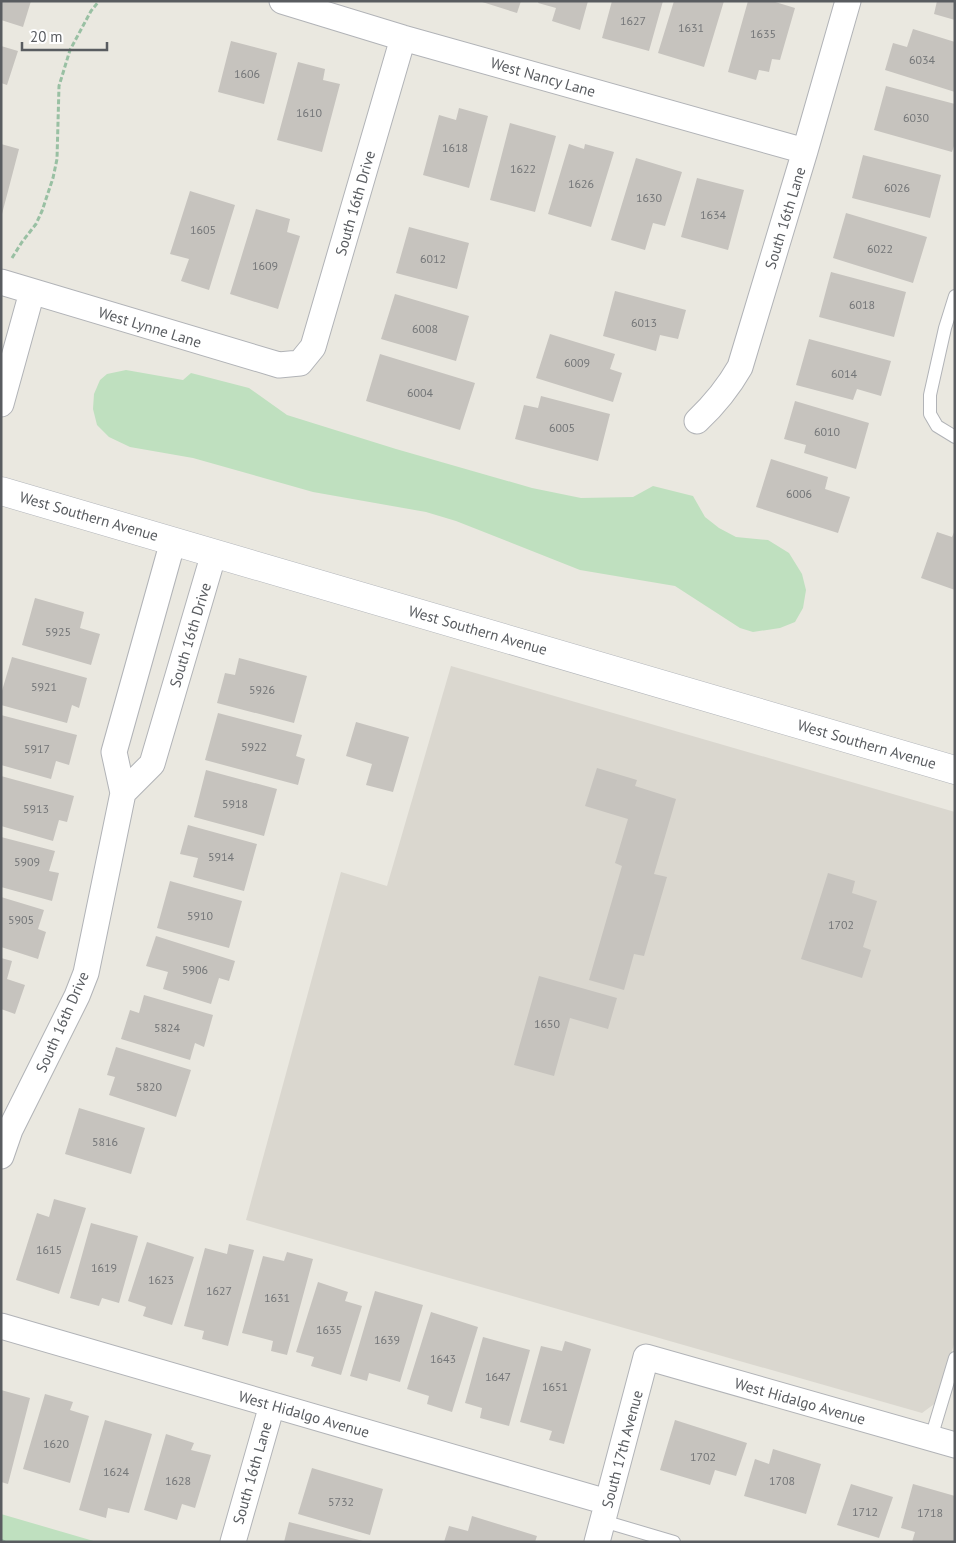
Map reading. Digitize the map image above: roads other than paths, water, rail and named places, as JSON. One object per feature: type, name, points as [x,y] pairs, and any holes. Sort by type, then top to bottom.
[{"type":"main road","name":"West Southern Avenue","points":[[1,491],[955,770]]},
{"type":"street","name":"West Nancy Lane","points":[[282,1],[403,38],[805,151]]},
{"type":"street","name":"South 16th Lane","points":[[697,421],[729,387],[740,367],[848,1]]},
{"type":"street","name":"South 16th Drive","points":[[300,364],[313,347],[403,38]]},
{"type":"street","name":"West Lynne Lane","points":[[5,272],[32,292],[279,365],[300,364]]},
{"type":"street","points":[[1,404],[32,292]]},
{"type":"street","name":"South 16th Drive","points":[[1,1156],[10,1130],[77,996],[86,973],[123,793],[114,752],[130,687],[173,541]]},
{"type":"street","name":"South 16th Drive","points":[[123,793],[152,764],[214,553]]},
{"type":"street","points":[[130,687],[171,698]]},
{"type":"street","name":"West Hidalgo Avenue","points":[[1,1326],[272,1405],[602,1522]]},
{"type":"street","name":"West Hidalgo Avenue","points":[[646,1356],[955,1444]]},
{"type":"street","name":"South 17th Avenue","points":[[602,1522],[646,1356]]},
{"type":"street","name":"South 16th Lane","points":[[233,1542],[272,1405]]},
{"type":"lane","points":[[955,296],[945,328],[930,395],[930,414],[937,426],[955,438]]},
{"type":"lane","points":[[931,1438],[955,1358]]},
{"type":"lane","points":[[602,1522],[674,1542]]}]
